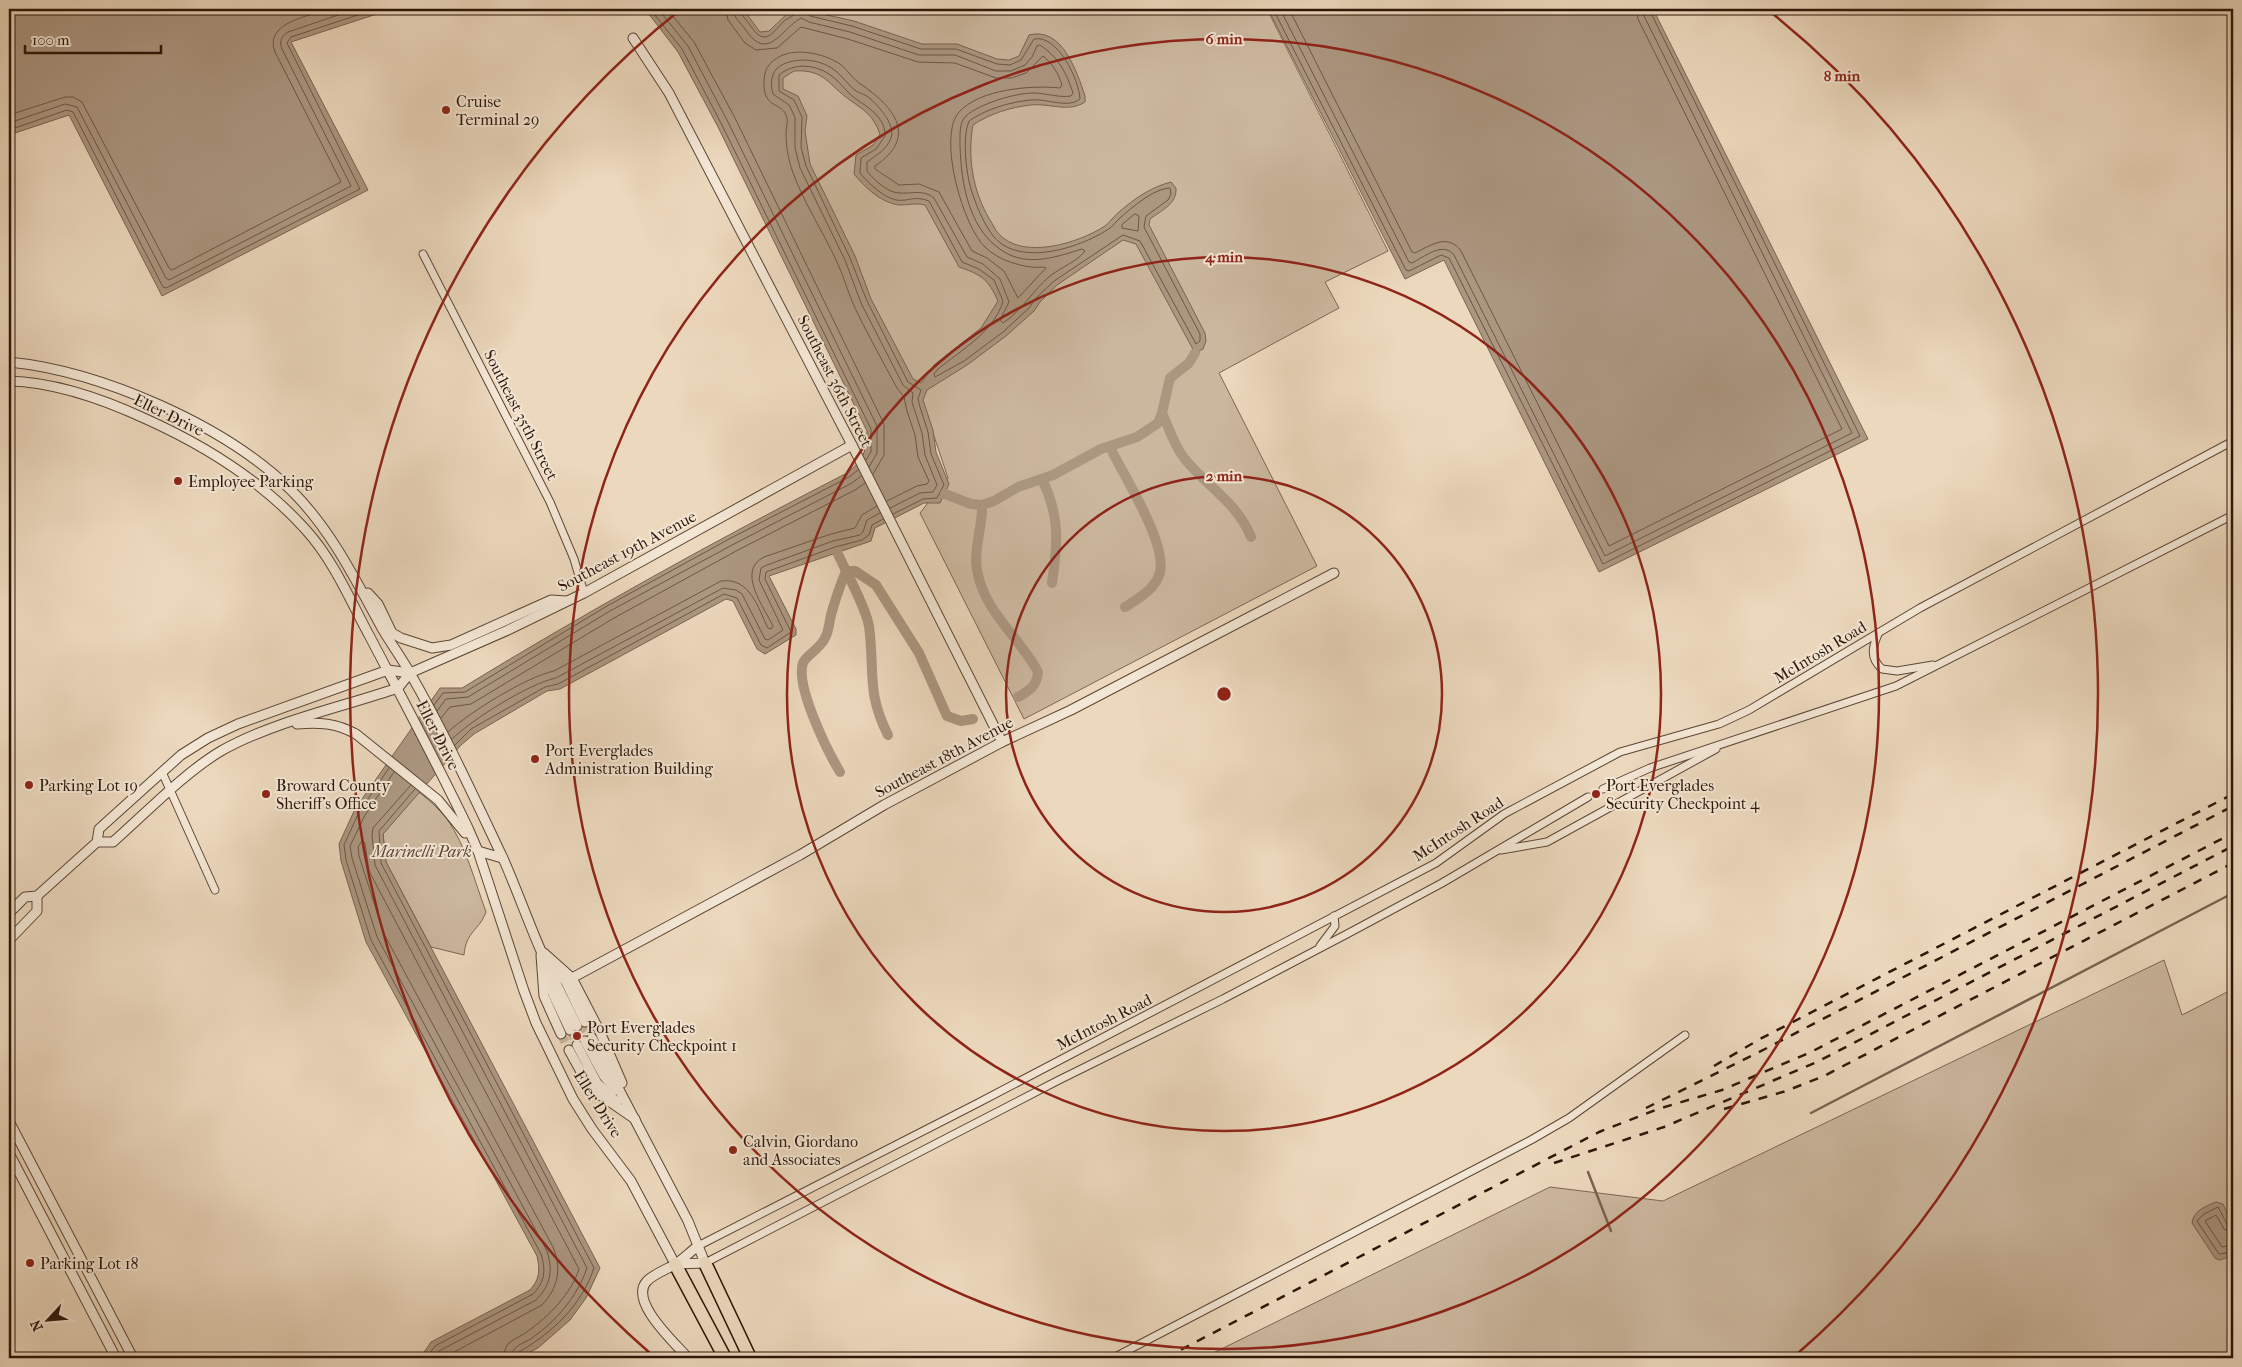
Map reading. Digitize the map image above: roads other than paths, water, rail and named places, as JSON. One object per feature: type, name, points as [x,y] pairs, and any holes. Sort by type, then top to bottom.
[{"type":"highway","points":[[706,1263],[750,1358]]},
{"type":"highway","points":[[675,1264],[724,1358]]},
{"type":"street","name":"Southeast 36th Street","points":[[633,38],[669,93],[852,445],[1002,742]]},
{"type":"street","name":"Southeast 35th Street","points":[[423,254],[550,502],[574,559],[584,593]]},
{"type":"street","name":"Eller Drive","points":[[9,362],[38,365],[101,381],[169,410],[227,442],[254,460],[292,491],[334,542],[359,583],[384,632],[426,702],[502,858],[541,950],[577,1026]]},
{"type":"street","name":"Eller Drive","points":[[9,381],[28,382],[95,399],[134,413],[193,442],[262,488],[306,530],[327,557],[398,688],[478,851],[528,1003],[574,1099],[592,1128],[631,1181],[675,1264]]},
{"type":"street","name":"McIntosh Road","points":[[698,1246],[816,1188],[1436,863],[1504,814],[1620,752],[1718,724],[1749,710],[1920,608],[2233,441]]},
{"type":"street","name":"Southeast 19th Avenue","points":[[398,688],[410,673],[584,593],[852,445]]},
{"type":"street","name":"McIntosh Road","points":[[1603,789],[1650,768],[1896,686],[2233,515]]},
{"type":"street","name":"Southeast 18th Avenue","points":[[572,978],[800,855],[884,805],[1002,742],[1071,710],[1334,572]]},
{"type":"street","points":[[359,583],[378,604],[392,633],[401,638],[432,648],[451,645],[481,633],[551,600],[566,602]]},
{"type":"street","points":[[1878,633],[1872,653],[1882,669],[1897,671],[1940,663]]},
{"type":"street","points":[[9,913],[25,898],[37,896],[97,842],[99,829],[194,746],[223,730],[388,670],[410,673]]},
{"type":"street","points":[[97,842],[113,842],[198,768],[223,750],[279,726],[398,688]]},
{"type":"street","points":[[279,726],[320,722],[332,724],[356,734],[427,790],[451,813],[478,851],[502,858]]},
{"type":"street","name":"McIntosh Road","points":[[1496,852],[1547,842],[1731,741]]},
{"type":"street","points":[[162,772],[215,890]]},
{"type":"street","name":"McIntosh Road","points":[[706,1263],[1059,1080],[1223,999],[1316,950],[1442,883],[1588,797]]},
{"type":"street","points":[[9,940],[37,911],[37,896]]},
{"type":"street","points":[[1316,950],[1332,932],[1335,926],[1334,916]]},
{"type":"street","name":"Eller Drive","points":[[541,950],[572,978],[600,1032],[637,1121],[688,1221],[706,1263]]},
{"type":"street","name":"Eller Drive","points":[[541,950],[544,996],[561,1034]]},
{"type":"street","points":[[528,1003],[544,996]]},
{"type":"street","points":[[1113,1358],[1531,1140],[1569,1118],[1685,1034]]},
{"type":"street","name":"Eller Drive","points":[[585,1041],[604,1076],[637,1121]]},
{"type":"street","name":"Eller Drive","points":[[569,1050],[590,1088],[637,1121]]},
{"type":"street","points":[[9,1121],[133,1358]]},
{"type":"street","points":[[9,1153],[116,1358]]},
{"type":"street","points":[[688,1358],[659,1326],[647,1309],[642,1293],[646,1283],[698,1246]]},
{"type":"street","points":[[675,1264],[706,1263]]},
{"type":"water","points":[[9,9],[392,9],[291,42],[368,190],[162,296],[69,115],[9,135]]},
{"type":"water","points":[[645,9],[743,9],[760,32],[769,31],[789,12],[800,9],[854,21],[922,44],[957,44],[997,59],[1009,60],[1019,56],[1029,35],[1041,34],[1051,37],[1066,53],[1078,75],[1085,96],[1085,102],[1072,107],[1031,105],[1016,107],[993,114],[973,125],[971,162],[979,198],[984,209],[997,232],[1008,241],[1021,246],[1036,248],[1051,246],[1066,243],[1094,232],[1105,226],[1137,198],[1150,190],[1171,182],[1176,188],[1174,198],[1168,206],[1150,219],[1149,225],[1205,333],[1206,341],[1203,349],[1195,353],[1136,244],[1123,240],[1057,285],[1034,311],[1006,336],[967,365],[927,390],[923,400],[933,430],[936,452],[949,484],[940,503],[924,503],[875,528],[871,541],[769,576],[796,629],[796,635],[765,654],[757,649],[733,601],[726,599],[560,689],[547,691],[474,734],[461,745],[383,834],[386,862],[600,1268],[586,1298],[570,1320],[538,1348],[519,1358],[420,1358],[431,1342],[530,1290],[537,1278],[539,1266],[537,1256],[366,942],[341,861],[339,844],[355,809],[440,688],[462,688],[557,631],[653,577],[847,473],[861,459],[866,444],[867,431],[718,127],[678,52]],"holes":[[[794,71],[804,71],[820,75],[860,107],[874,122],[880,134],[873,145],[856,155],[854,174],[872,192],[888,202],[897,205],[925,205],[959,267],[979,275],[991,288],[998,301],[981,328],[934,365],[921,383],[913,379],[871,299],[855,256],[810,164],[805,131],[807,116],[798,96],[783,89],[783,78]]]},
{"type":"water","points":[[1268,9],[1653,9],[1868,439],[1599,572],[1444,260],[1405,279]]},
{"type":"water","points":[[2216,1202],[2223,1204],[2233,1226],[2233,1256],[2219,1260],[2215,1258],[2192,1223],[2197,1212]]},
{"type":"waterway","points":[[945,494],[971,504],[982,505],[994,501],[1018,487],[1053,475],[1101,449],[1137,437],[1158,423],[1170,378],[1189,363],[1195,353]]},
{"type":"waterway","points":[[1162,413],[1180,453],[1238,514],[1251,537]]},
{"type":"waterway","points":[[1110,447],[1151,527],[1160,559],[1160,572],[1155,583],[1125,607]]},
{"type":"waterway","points":[[1042,479],[1048,492],[1055,518],[1056,555],[1052,583]]},
{"type":"waterway","points":[[982,505],[976,562],[981,585],[994,611],[1038,672],[1032,688],[1018,697]]},
{"type":"waterway","points":[[837,552],[867,618],[871,642],[874,693],[881,720],[888,735]]},
{"type":"waterway","points":[[840,772],[814,719],[804,687],[802,673],[804,660],[823,642],[846,571],[855,571],[876,585],[919,653],[947,716],[961,721],[973,719]]},
{"type":"waterway","points":[[1811,1113],[2233,893]]},
{"type":"waterway","points":[[1588,1172],[1611,1231]]},
{"type":"tunnel","points":[[1588,797],[1603,789]]},
{"type":"tunnel","points":[[585,1022],[592,1038]]},
{"type":"tunnel","points":[[577,1026],[585,1041]]},
{"type":"tunnel","points":[[570,1030],[577,1045]]},
{"type":"tunnel","points":[[561,1034],[569,1050]]},
{"type":"railway","points":[[1714,1066],[1760,1039],[2233,794]]},
{"type":"railway","points":[[1646,1108],[1765,1049],[2233,806]]},
{"type":"railway","points":[[1165,1358],[1599,1132],[1658,1109],[1722,1090],[1811,1052],[2233,833]]},
{"type":"railway","points":[[1554,1163],[1664,1127],[1817,1062],[2233,846]]},
{"type":"railway","points":[[1724,1109],[1786,1091],[1824,1076],[2233,863]]},
{"type":"place","name":"Cruise Terminal 29","points":[[446,110]]},
{"type":"place","name":"Employee Parking","points":[[178,481]]},
{"type":"place","name":"Port Everglades Administration Building","points":[[535,759]]},
{"type":"place","name":"Parking Lot 19","points":[[29,785]]},
{"type":"place","name":"Broward County Sheriff's Office","points":[[266,794]]},
{"type":"place","name":"Port Everglades Security Checkpoint 4","points":[[1596,794]]},
{"type":"place","name":"Port Everglades Security Checkpoint 1","points":[[577,1036]]},
{"type":"place","name":"Calvin, Giordano and Associates","points":[[733,1150]]},
{"type":"place","name":"Parking Lot 18","points":[[30,1263]]},
{"type":"park label","name":"Marinelli Park","points":[[422,851]]}]
